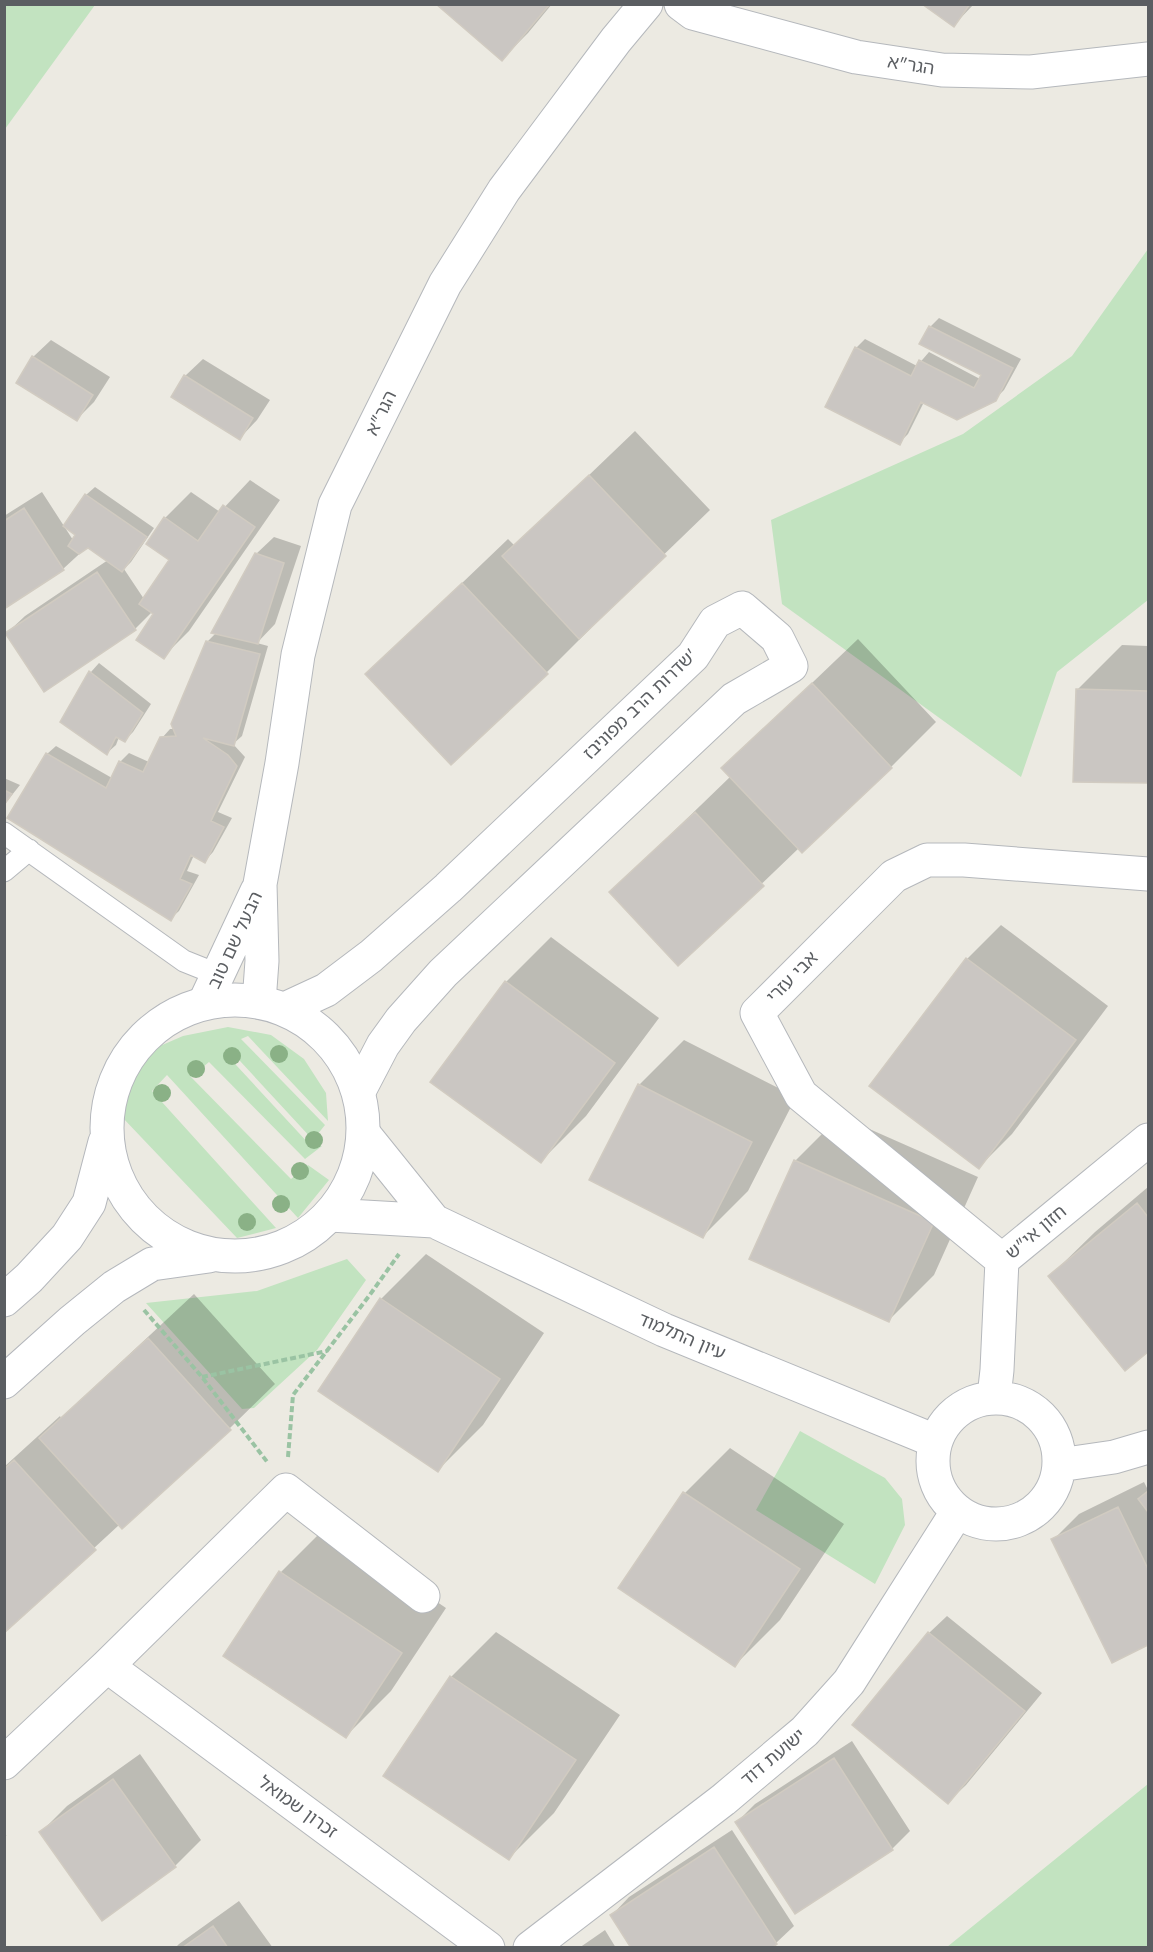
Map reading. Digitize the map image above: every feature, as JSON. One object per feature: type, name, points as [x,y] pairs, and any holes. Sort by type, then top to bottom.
[{"type":"street","name":"הגר\"א","points":[[260,884],[282,763],[298,655],[335,505],[445,284],[504,190],[616,40],[646,4]]},
{"type":"street","name":"הגר\"א","points":[[681,4],[693,13],[856,57],[942,70],[1031,72],[1149,59]]},
{"type":"street","name":"שדרות הרב מפוניבז'","points":[[272,1006],[337,982],[371,956],[448,888],[693,656],[715,622],[742,608],[777,638],[791,666],[734,699],[444,973],[401,1020],[383,1045],[359,1091]]},
{"type":"street","name":"אבי עזרי","points":[[1002,1260],[801,1095],[758,1012],[894,876],[927,860],[964,860],[1149,874]]},
{"type":"street","name":"הבעל שם טוב","points":[[212,988],[260,884]]},
{"type":"street","name":"הבעל שם טוב","points":[[260,884],[262,961],[272,1006]]},
{"type":"street","points":[[4,1300],[29,1278],[67,1237],[89,1203],[106,1137],[110,1098],[124,1062],[149,1032],[212,988],[240,999],[296,1014],[328,1038],[351,1071],[364,1112],[364,1134],[354,1178],[330,1215],[312,1233],[289,1245],[248,1257],[211,1255],[152,1264],[114,1287],[4,1382]]},
{"type":"street","name":"עיון התלמוד","points":[[364,1134],[434,1221]]},
{"type":"street","points":[[106,1137],[115,1176],[135,1210],[156,1231],[182,1246],[211,1255]]},
{"type":"street","name":"חזון אי\"ש","points":[[994,1397],[1002,1260],[1149,1140]]},
{"type":"street","name":"עיון התלמוד","points":[[330,1215],[434,1221],[664,1330],[935,1441]]},
{"type":"street","points":[[994,1397],[1017,1400],[1038,1412],[1052,1429],[1059,1447],[1059,1465],[1052,1490],[1039,1508],[1029,1516],[1008,1523],[977,1522],[957,1512],[947,1502],[936,1483],[932,1463],[935,1441],[948,1418],[965,1404],[994,1397]]},
{"type":"street","points":[[1059,1465],[1114,1457],[1149,1447]]},
{"type":"street","points":[[4,1763],[107,1666],[286,1490],[423,1596]]},
{"type":"street","name":"ישועת דוד","points":[[530,1947],[723,1800],[805,1731],[849,1682],[957,1512]]},
{"type":"street","name":"זכרון שמואל","points":[[107,1666],[488,1947]]},
{"type":"lane","points":[[4,833],[184,961],[212,988]]},
{"type":"lane","points":[[4,871],[29,850]]},
{"type":"path","points":[[286,1490],[293,1395],[328,1351],[400,1251]]},
{"type":"path","points":[[138,1302],[202,1377],[276,1473],[286,1490]]},
{"type":"path","points":[[202,1377],[328,1351]]},
{"type":"green space","points":[[4,5],[95,5],[5,129]]},
{"type":"green space","points":[[1148,249],[1148,600],[1057,672],[1021,777],[782,604],[771,520],[963,434],[1072,356]]},
{"type":"green space","points":[[228,1027],[271,1035],[304,1059],[326,1093],[328,1121],[248,1036],[241,1039],[325,1125],[313,1140],[228,1048],[224,1052],[310,1145],[322,1146],[305,1159],[209,1062],[191,1077],[291,1179],[308,1165],[329,1180],[298,1218],[167,1075],[152,1091],[276,1228],[237,1238],[122,1117],[134,1076],[153,1049],[183,1036]]},
{"type":"green space","points":[[347,1259],[366,1280],[317,1350],[254,1408],[242,1409],[146,1303],[257,1291]]},
{"type":"green space","points":[[800,1431],[885,1478],[902,1499],[905,1525],[875,1584],[756,1510]]},
{"type":"green space","points":[[1148,1784],[1148,1947],[947,1947]]},
{"type":"building","points":[[436,4],[550,4],[502,61]]},
{"type":"building","points":[[922,4],[970,4],[954,27]]},
{"type":"building","points":[[929,326],[1013,368],[996,401],[957,420],[921,402],[900,445],[825,407],[855,347],[911,376],[919,360],[974,388],[981,375],[919,344]]},
{"type":"building","points":[[32,356],[93,395],[77,421],[16,383]]},
{"type":"building","points":[[184,375],[253,418],[240,440],[171,397]]},
{"type":"building","points":[[589,475],[666,556],[579,639],[502,556]]},
{"type":"building","points":[[85,494],[147,537],[122,572],[88,548],[79,554],[68,546],[75,535],[63,526]]},
{"type":"building","points":[[223,505],[255,527],[164,659],[136,640],[153,614],[139,604],[169,560],[146,544],[164,517],[198,541]]},
{"type":"building","points":[[24,508],[64,570],[4,609],[4,521]]},
{"type":"building","points":[[255,553],[284,563],[258,644],[211,633]]},
{"type":"building","points":[[97,572],[136,630],[44,692],[5,633]]},
{"type":"building","points":[[462,583],[548,674],[451,765],[365,674]]},
{"type":"building","points":[[206,641],[260,654],[234,746],[203,738],[228,755],[237,766],[211,821],[224,827],[205,863],[191,855],[180,879],[192,884],[171,921],[7,818],[46,753],[106,788],[119,761],[143,772],[160,737],[176,736],[171,724]]},
{"type":"building","points":[[89,671],[143,713],[125,742],[116,737],[107,755],[60,722]]},
{"type":"building","points":[[812,683],[892,768],[802,853],[721,768]]},
{"type":"building","points":[[1076,689],[1148,691],[1148,783],[1073,782]]},
{"type":"building","points":[[4,790],[12,794],[4,805]]},
{"type":"building","points":[[695,812],[764,886],[678,966],[609,892]]},
{"type":"building","points":[[966,958],[1076,1040],[979,1169],[869,1086]]},
{"type":"building","points":[[505,981],[615,1063],[541,1163],[430,1082]]},
{"type":"building","points":[[638,1084],[752,1142],[703,1238],[589,1180]]},
{"type":"building","points":[[794,1160],[934,1222],[889,1322],[749,1259]]},
{"type":"building","points":[[1137,1203],[1148,1217],[1148,1352],[1125,1371],[1048,1276]]},
{"type":"building","points":[[380,1298],[500,1379],[438,1472],[318,1391]]},
{"type":"building","points":[[148,1338],[231,1430],[122,1529],[39,1438]]},
{"type":"building","points":[[14,1460],[96,1550],[4,1633],[4,1469]]},
{"type":"building","points":[[1148,1491],[1148,1512],[1138,1499]]},
{"type":"building","points":[[683,1492],[800,1569],[735,1667],[618,1588]]},
{"type":"building","points":[[1118,1507],[1148,1569],[1148,1645],[1112,1663],[1051,1539]]},
{"type":"building","points":[[279,1571],[402,1653],[346,1738],[223,1656]]},
{"type":"building","points":[[928,1632],[1025,1711],[948,1804],[852,1725]]},
{"type":"building","points":[[450,1676],[576,1760],[509,1860],[383,1776]]},
{"type":"building","points":[[834,1758],[893,1850],[795,1914],[735,1822]]},
{"type":"building","points":[[113,1779],[176,1867],[102,1921],[39,1832]]},
{"type":"building","points":[[714,1847],[777,1944],[772,1948],[631,1948],[610,1915]]},
{"type":"building","points":[[213,1926],[228,1948],[182,1948]]}]
